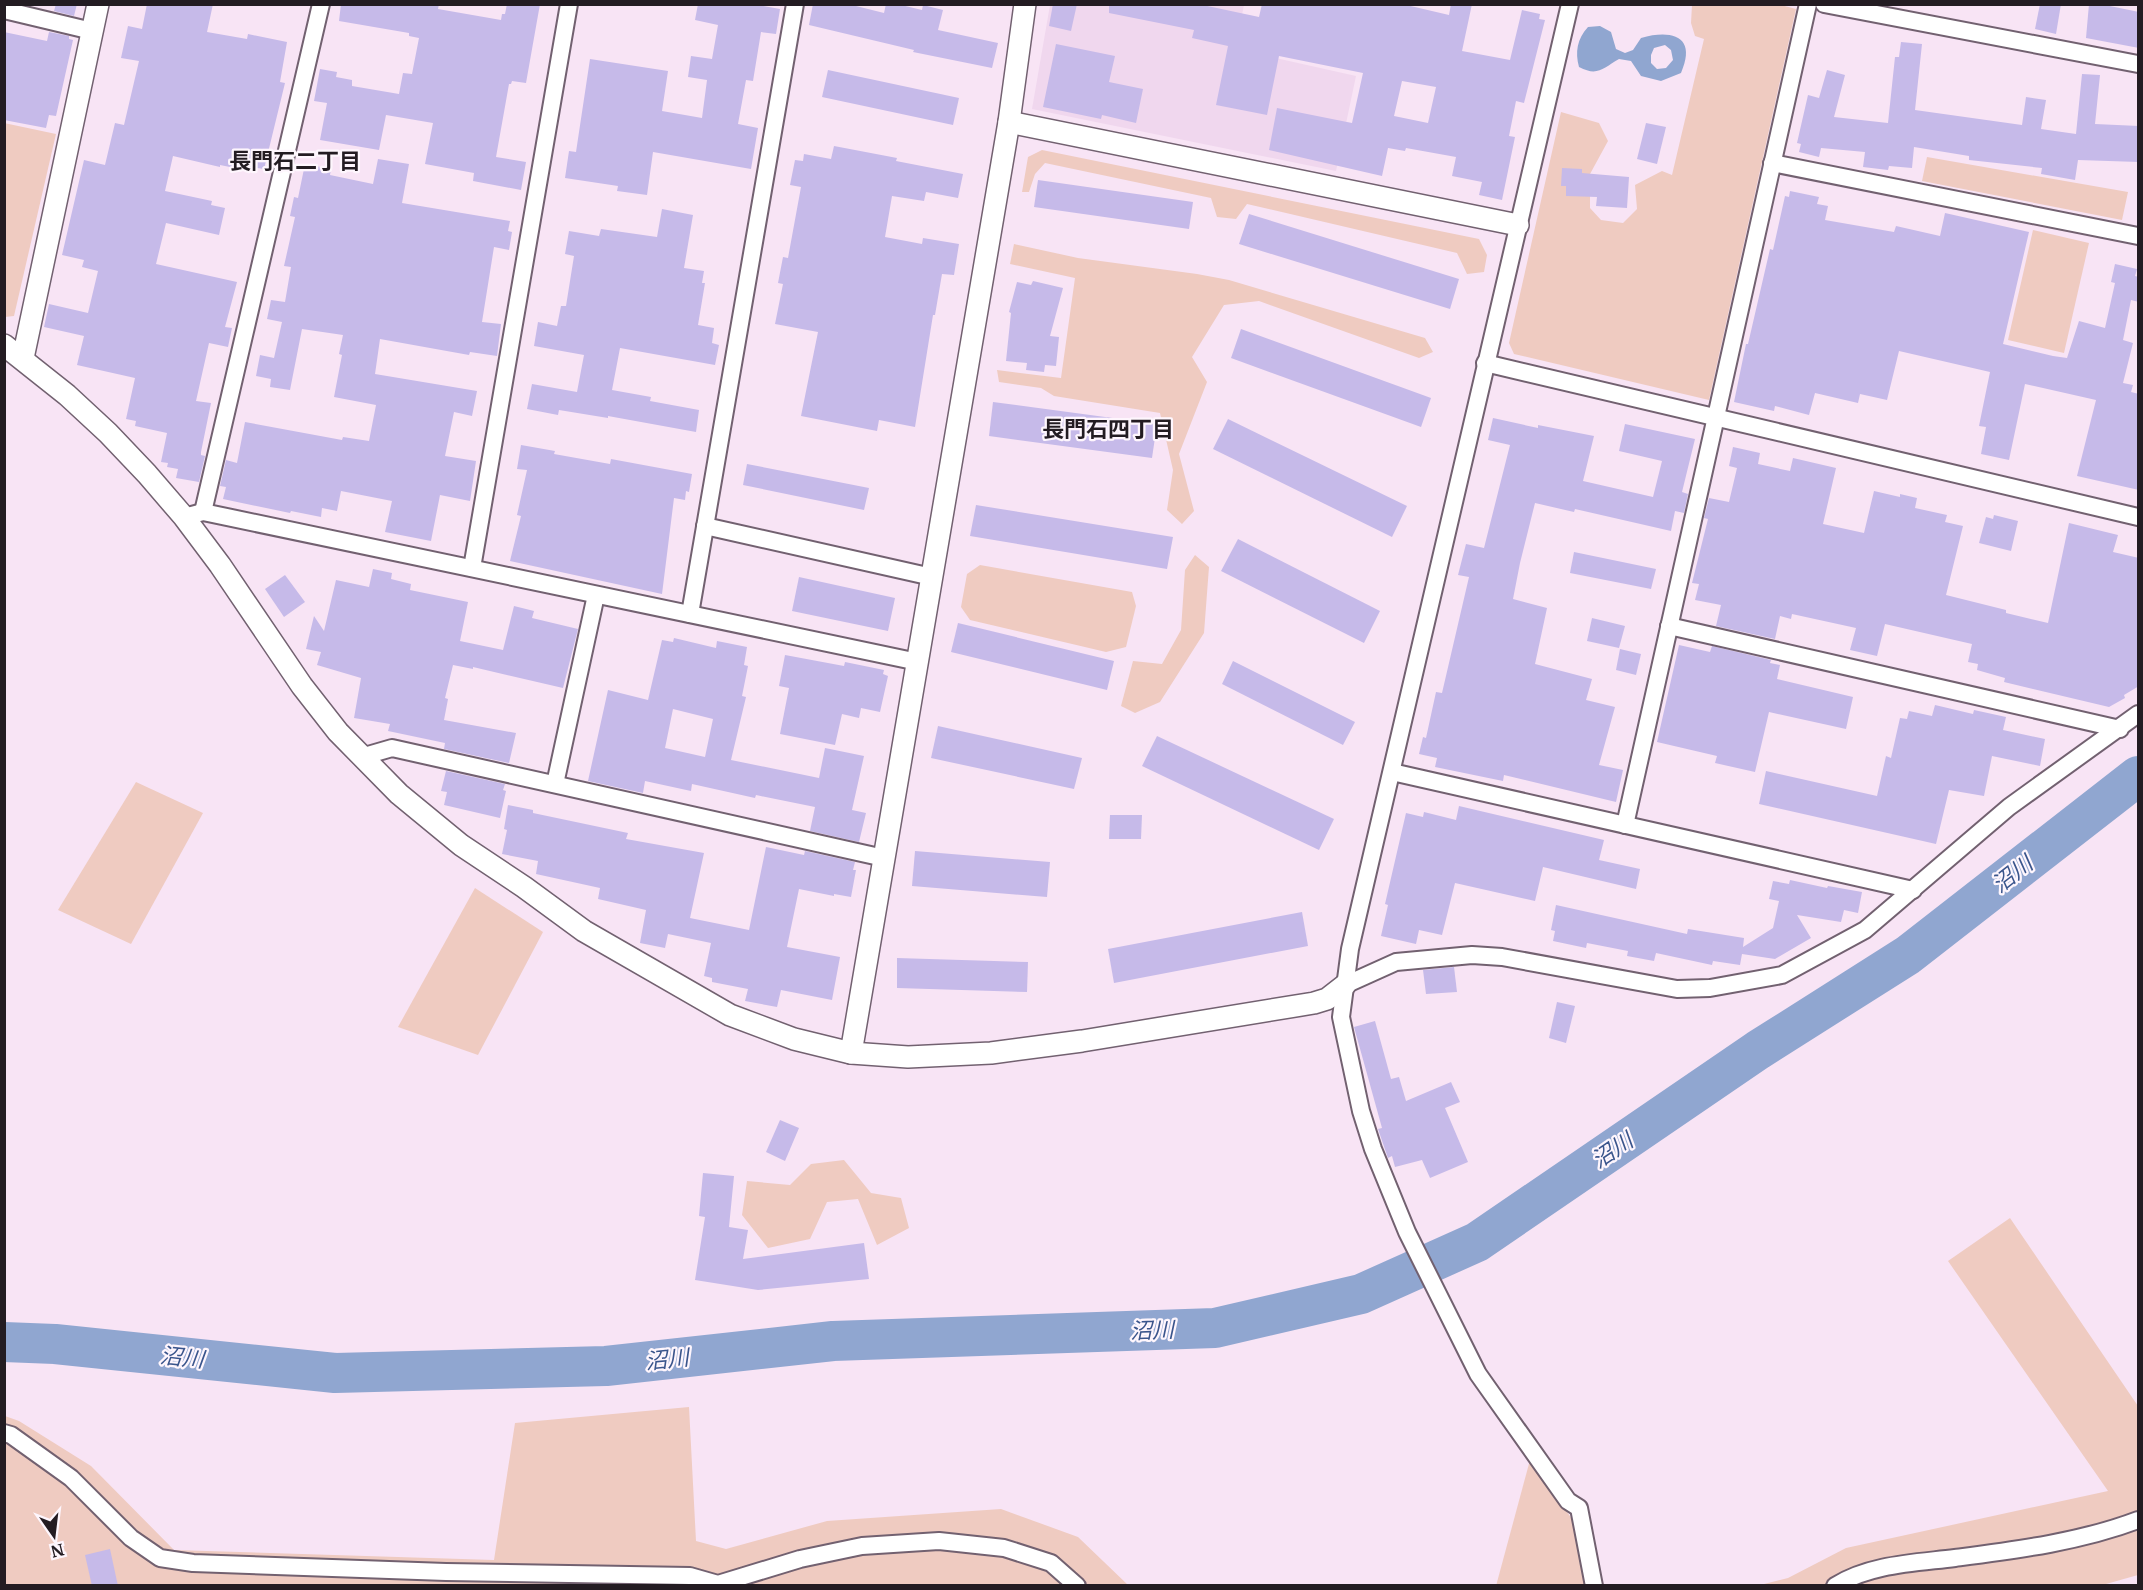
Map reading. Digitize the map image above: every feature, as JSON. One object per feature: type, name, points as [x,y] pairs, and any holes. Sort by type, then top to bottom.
[{"type":"street","points":[[23,358],[98,4]]},
{"type":"street","points":[[194,515],[321,4]]},
{"type":"street","points":[[472,568],[569,4]]},
{"type":"street","points":[[690,614],[795,4]]},
{"type":"street","points":[[851,1053],[1010,122],[1025,4]]},
{"type":"street","points":[[1570,4],[1350,949],[1341,1017],[1361,1111],[1373,1149],[1407,1232],[1478,1374],[1568,1501],[1579,1508],[1594,1586]]},
{"type":"street","points":[[1625,825],[1808,4]]},
{"type":"street","points":[[1824,4],[2139,64]]},
{"type":"street","points":[[4,10],[92,31]]},
{"type":"street","points":[[1010,122],[1518,225]]},
{"type":"street","points":[[1772,163],[2139,236]]},
{"type":"street","points":[[4,345],[23,358],[108,433],[194,515],[220,565],[302,686],[338,732],[399,794],[461,845],[584,931],[730,1015],[794,1039],[851,1053],[908,1057],[991,1053],[1059,1044],[1314,1003],[1328,999],[1345,985],[1396,962],[1472,955],[1502,957],[1677,989],[1710,988],[1782,975],[1865,930],[2009,807],[2139,714]]},
{"type":"street","points":[[1485,363],[2139,517]]},
{"type":"street","points":[[194,515],[472,568],[918,662]]},
{"type":"street","points":[[705,526],[932,577]]},
{"type":"street","points":[[555,784],[596,595]]},
{"type":"street","points":[[1669,626],[2120,729]]},
{"type":"street","points":[[361,757],[392,748],[884,858]]},
{"type":"street","points":[[1392,772],[1913,890]]},
{"type":"street","points":[[4,1433],[11,1435],[71,1478],[130,1538],[160,1558],[192,1563],[446,1572],[690,1576],[719,1585],[800,1559],[862,1546],[939,1541],[1004,1548],[1050,1563],[1077,1586]]},
{"type":"street","points":[[1835,1586],[1849,1577],[1877,1569],[2012,1550],[2108,1531],[2139,1520]]},
{"type":"shaded area","points":[[1777,4],[1796,9],[1709,400],[1514,354],[1509,343],[1561,112],[1599,123],[1608,141],[1590,174],[1590,208],[1601,220],[1623,223],[1637,209],[1635,185],[1662,171],[1672,175],[1704,39],[1695,36],[1691,23],[1692,5]]},
{"type":"shaded area","points":[[1050,5],[1244,5],[1235,49],[1356,76],[1336,171],[1032,109]]},
{"type":"shaded area","points":[[4,123],[56,134],[14,316],[5,317]]},
{"type":"shaded area","points":[[1042,150],[1479,239],[1487,255],[1484,272],[1467,274],[1457,253],[1247,204],[1236,219],[1217,217],[1211,198],[1045,163],[1035,174],[1029,192],[1022,192],[1028,157]]},
{"type":"shaded area","points":[[1927,157],[2128,192],[2122,220],[1922,181]]},
{"type":"shaded area","points":[[2033,230],[2089,243],[2064,353],[2008,340]]},
{"type":"shaded area","points":[[1014,244],[1078,258],[1229,280],[1425,338],[1433,352],[1419,358],[1259,301],[1224,305],[1192,357],[1207,382],[1179,454],[1194,511],[1182,524],[1167,510],[1173,470],[1160,413],[1054,396],[1041,388],[999,382],[997,370],[1061,378],[1075,278],[1010,264]]},
{"type":"shaded area","points":[[1195,555],[1209,567],[1204,633],[1160,702],[1135,713],[1121,706],[1133,661],[1162,664],[1181,630],[1185,570]]},
{"type":"shaded area","points":[[980,565],[1132,592],[1136,606],[1126,647],[1106,652],[970,620],[961,607],[967,574]]},
{"type":"shaded area","points":[[136,782],[203,813],[131,944],[58,910]]},
{"type":"shaded area","points":[[475,888],[543,932],[478,1055],[398,1027]]},
{"type":"shaded area","points":[[844,1160],[871,1193],[901,1198],[909,1228],[877,1245],[858,1199],[827,1202],[810,1239],[768,1248],[742,1215],[747,1181],[790,1185],[811,1164]]},
{"type":"shaded area","points":[[2010,1218],[2138,1406],[2138,1575],[2099,1586],[1756,1586],[1788,1578],[1846,1548],[2108,1491],[1948,1261]]},
{"type":"shaded area","points":[[689,1407],[696,1541],[726,1549],[827,1521],[1001,1509],[1078,1537],[1128,1585],[5,1586],[5,1416],[19,1421],[91,1466],[174,1550],[494,1560],[515,1423]]},
{"type":"shaded area","points":[[1530,1460],[1572,1519],[1585,1585],[1496,1586]]},
{"type":"water","points":[[1600,26],[1611,32],[1616,49],[1625,53],[1633,50],[1641,38],[1663,35],[1679,39],[1686,51],[1681,73],[1661,81],[1641,76],[1631,61],[1619,59],[1596,71],[1579,67],[1578,46],[1581,36],[1588,27]],"holes":[[[1665,45],[1671,50],[1673,60],[1666,68],[1657,69],[1651,63],[1654,48]]]},
{"type":"building","points":[[56,4],[77,4],[74,16],[54,11]]},
{"type":"building","points":[[147,4],[213,4],[207,32],[247,39],[248,34],[287,42],[280,82],[285,83],[264,169],[251,167],[250,171],[220,165],[220,167],[173,156],[165,191],[212,201],[211,205],[225,208],[219,235],[166,223],[156,264],[237,282],[225,327],[232,328],[228,347],[209,343],[196,401],[211,403],[201,452],[201,455],[205,456],[199,482],[176,478],[178,469],[167,467],[168,463],[161,462],[167,433],[135,426],[136,421],[126,419],[135,378],[77,365],[84,336],[44,327],[49,304],[88,313],[98,271],[82,267],[84,260],[62,255],[84,160],[105,165],[115,123],[124,125],[139,61],[121,58],[128,26],[142,29]]},
{"type":"building","points":[[341,4],[439,4],[438,9],[501,20],[507,4],[540,4],[526,83],[512,81],[509,84],[496,157],[526,162],[521,190],[473,181],[474,173],[425,164],[433,123],[386,115],[379,150],[320,140],[327,103],[314,101],[320,69],[337,72],[336,77],[352,80],[352,86],[399,94],[403,73],[412,74],[419,38],[409,36],[409,33],[339,21]]},
{"type":"building","points":[[698,4],[752,4],[780,9],[776,34],[761,32],[753,81],[746,80],[738,124],[758,128],[751,169],[653,152],[647,195],[617,191],[618,186],[565,178],[569,151],[576,152],[590,59],[668,71],[662,111],[702,118],[707,80],[688,77],[691,56],[712,59],[718,25],[695,20]]},
{"type":"building","points":[[813,4],[848,4],[884,13],[886,4],[897,4],[922,10],[923,5],[943,10],[938,30],[998,43],[992,68],[913,52],[914,50],[809,25]]},
{"type":"building","points":[[1053,4],[1077,4],[1071,31],[1049,26]]},
{"type":"building","points":[[1109,4],[1198,4],[1259,17],[1262,4],[1402,4],[1449,15],[1451,4],[1472,4],[1462,51],[1510,60],[1522,10],[1540,14],[1539,19],[1545,20],[1524,103],[1516,101],[1509,136],[1515,137],[1502,200],[1479,195],[1482,182],[1452,176],[1456,157],[1406,148],[1405,151],[1388,148],[1382,176],[1269,150],[1277,108],[1352,123],[1363,73],[1279,56],[1267,115],[1216,105],[1228,46],[1192,38],[1194,30],[1109,13]],"holes":[[[1402,81],[1436,87],[1428,123],[1394,116]]]},
{"type":"building","points":[[2040,4],[2061,4],[2056,34],[2035,29]]},
{"type":"building","points":[[2089,4],[2139,12],[2139,48],[2086,38]]},
{"type":"building","points":[[4,32],[47,41],[49,32],[69,36],[69,39],[73,40],[56,116],[49,115],[46,128],[4,120]]},
{"type":"building","points":[[1901,42],[1922,44],[1915,110],[2022,125],[2026,97],[2046,100],[2041,129],[2076,134],[2082,74],[2100,75],[2095,124],[2139,126],[2139,162],[2078,160],[2075,180],[2041,174],[2042,168],[1969,160],[1969,156],[1914,147],[1912,168],[1889,166],[1888,170],[1863,167],[1865,152],[1821,148],[1819,157],[1799,152],[1801,144],[1797,143],[1808,95],[1819,98],[1827,70],[1845,75],[1834,117],[1888,123],[1895,57],[1899,57]]},
{"type":"building","points":[[1056,44],[1115,56],[1109,82],[1143,89],[1136,123],[1102,115],[1101,119],[1043,107]]},
{"type":"building","points":[[828,70],[959,98],[953,125],[822,97]]},
{"type":"building","points":[[1646,123],[1666,127],[1657,164],[1637,159]]},
{"type":"building","points":[[834,146],[963,174],[958,198],[926,192],[924,201],[892,196],[885,237],[922,244],[923,238],[959,244],[954,275],[942,274],[915,427],[879,420],[877,431],[801,416],[818,332],[775,324],[783,284],[778,283],[783,257],[788,258],[801,187],[790,185],[795,160],[803,161],[804,154],[831,159]]},
{"type":"building","points":[[378,159],[409,164],[402,203],[510,221],[508,231],[512,232],[509,250],[494,247],[482,322],[501,324],[497,356],[470,352],[469,355],[380,339],[375,374],[477,391],[472,416],[454,412],[445,456],[476,461],[470,501],[440,495],[431,541],[385,532],[392,501],[341,491],[337,511],[322,508],[321,517],[223,499],[226,487],[220,486],[226,460],[237,463],[245,422],[342,440],[343,437],[369,441],[376,405],[334,397],[342,355],[339,354],[343,335],[302,329],[290,390],[270,387],[271,379],[256,376],[260,355],[274,358],[282,322],[267,319],[271,300],[285,302],[291,267],[284,266],[295,217],[290,216],[294,197],[298,198],[305,164],[331,169],[330,175],[373,184]]},
{"type":"building","points":[[1562,168],[1582,169],[1582,173],[1629,177],[1627,208],[1596,206],[1597,197],[1566,196],[1566,186],[1561,186]]},
{"type":"building","points":[[1038,180],[1193,202],[1189,229],[1034,207]]},
{"type":"building","points":[[1790,191],[1819,197],[1817,204],[1828,206],[1825,220],[1894,232],[1896,226],[1940,236],[1945,213],[2029,232],[2003,344],[2053,356],[2067,358],[2079,321],[2105,328],[2115,283],[2111,282],[2115,264],[2137,269],[2135,276],[2139,277],[2139,302],[2131,300],[2123,340],[2133,343],[2123,383],[2133,385],[2131,392],[2139,394],[2139,490],[2077,476],[2096,400],[2025,384],[2009,460],[1981,454],[1986,427],[1979,426],[1990,372],[1899,351],[1887,400],[1860,394],[1858,403],[1815,393],[1809,415],[1775,406],[1774,411],[1734,402],[1770,249],[1773,250],[1785,196],[1789,197]]},
{"type":"building","points":[[662,209],[693,215],[684,268],[704,271],[702,283],[705,283],[698,325],[714,328],[712,343],[719,345],[715,365],[620,348],[612,390],[651,397],[650,401],[699,410],[696,432],[608,416],[608,418],[559,410],[558,415],[527,409],[532,384],[577,392],[584,355],[534,346],[538,322],[557,326],[561,306],[566,306],[574,256],[565,254],[569,231],[599,236],[601,229],[657,237]]},
{"type":"building","points":[[1249,214],[1459,279],[1450,309],[1239,244]]},
{"type":"building","points":[[1033,281],[1063,288],[1050,336],[1059,337],[1056,366],[1045,365],[1044,372],[1026,370],[1027,363],[1006,361],[1011,313],[1009,312],[1017,282],[1031,285]]},
{"type":"building","points":[[1241,329],[1431,398],[1421,427],[1231,358]]},
{"type":"building","points":[[993,402],[1157,424],[1152,458],[989,436]]},
{"type":"building","points":[[1493,418],[1538,428],[1538,425],[1594,436],[1583,481],[1653,497],[1662,461],[1619,451],[1625,424],[1695,439],[1682,492],[1688,494],[1684,513],[1675,511],[1671,531],[1575,509],[1574,512],[1535,503],[1520,563],[1513,599],[1547,608],[1535,664],[1592,679],[1586,700],[1615,707],[1599,765],[1623,770],[1616,802],[1504,775],[1503,781],[1435,767],[1437,758],[1419,754],[1423,737],[1426,738],[1436,692],[1442,693],[1469,577],[1458,575],[1466,544],[1484,548],[1510,445],[1488,440]]},
{"type":"building","points":[[1228,419],[1407,506],[1392,537],[1213,449]]},
{"type":"building","points":[[521,445],[555,451],[554,454],[610,464],[611,459],[692,474],[685,500],[674,498],[662,594],[510,561],[521,516],[517,515],[527,470],[517,469]]},
{"type":"building","points":[[1733,447],[1760,453],[1758,464],[1790,471],[1793,458],[1836,468],[1823,524],[1864,533],[1874,491],[1917,498],[1915,508],[1947,515],[1945,522],[1963,526],[1946,595],[2048,623],[2069,523],[2118,535],[2113,552],[2139,558],[2139,686],[2124,695],[2125,698],[2109,707],[2004,682],[2005,678],[1977,670],[1978,664],[1968,662],[1972,644],[1885,624],[1877,656],[1850,650],[1856,628],[1792,614],[1791,619],[1780,616],[1775,639],[1716,626],[1721,605],[1695,600],[1699,584],[1692,583],[1708,519],[1704,518],[1709,498],[1729,502],[1737,468],[1729,466]]},
{"type":"building","points":[[747,464],[869,488],[864,510],[743,485]]},
{"type":"building","points":[[976,505],[1173,537],[1167,569],[970,536]]},
{"type":"building","points":[[1994,515],[2018,521],[2011,551],[1979,543],[1986,517],[1993,519]]},
{"type":"building","points":[[1238,539],[1380,611],[1364,643],[1221,571]]},
{"type":"building","points":[[1574,552],[1656,569],[1651,589],[1570,573]]},
{"type":"building","points":[[373,569],[392,573],[391,579],[411,584],[410,590],[468,602],[460,641],[503,650],[514,606],[534,611],[532,618],[578,629],[563,688],[473,667],[473,669],[453,665],[445,698],[448,699],[444,720],[516,733],[509,763],[444,749],[445,743],[388,731],[390,724],[354,718],[361,678],[317,665],[321,652],[306,649],[314,616],[324,631],[336,580],[369,587]]},
{"type":"building","points":[[285,575],[305,602],[284,617],[265,589]]},
{"type":"building","points":[[799,577],[895,598],[888,631],[792,611]]},
{"type":"building","points":[[1592,618],[1625,626],[1619,648],[1587,641]]},
{"type":"building","points":[[958,623],[1114,661],[1107,690],[951,652]]},
{"type":"building","points":[[674,638],[716,648],[717,641],[747,647],[744,665],[748,666],[742,696],[746,697],[731,760],[819,778],[825,748],[864,756],[852,810],[866,813],[859,842],[810,831],[815,807],[756,795],[755,798],[692,784],[691,791],[645,781],[643,793],[588,781],[608,690],[648,700],[662,640],[673,642]],"holes":[[[673,709],[713,719],[705,757],[665,748]]]},
{"type":"building","points":[[1679,645],[1710,652],[1712,646],[1771,660],[1770,663],[1780,665],[1777,679],[1853,697],[1846,729],[1769,712],[1755,772],[1715,763],[1717,756],[1657,742]]},
{"type":"building","points":[[1620,649],[1641,654],[1636,675],[1616,670]]},
{"type":"building","points":[[785,655],[844,666],[845,662],[884,670],[883,674],[888,676],[880,712],[861,708],[859,718],[842,714],[835,745],[780,734],[789,688],[779,686]]},
{"type":"building","points":[[1233,661],[1355,722],[1343,745],[1222,684]]},
{"type":"building","points":[[1935,705],[1973,714],[1974,710],[2006,717],[2003,730],[2045,739],[2040,766],[1992,756],[1984,796],[1949,790],[1936,844],[1759,804],[1766,771],[1877,796],[1886,756],[1891,758],[1900,718],[1907,719],[1909,711],[1932,716]]},
{"type":"building","points":[[938,726],[1082,758],[1074,789],[931,758]]},
{"type":"building","points":[[1157,736],[1334,819],[1319,850],[1142,766]]},
{"type":"building","points":[[446,771],[505,784],[503,790],[506,791],[500,818],[444,805],[447,792],[441,791]]},
{"type":"building","points":[[508,805],[533,810],[533,813],[628,833],[626,839],[704,853],[690,918],[749,930],[766,847],[804,855],[805,851],[855,862],[853,870],[856,870],[851,897],[799,889],[787,947],[840,957],[832,1000],[781,990],[777,1007],[745,1001],[748,989],[712,982],[712,978],[704,976],[711,943],[668,934],[665,948],[640,943],[646,910],[598,899],[600,888],[536,874],[538,861],[502,854],[507,830],[504,829]]},
{"type":"building","points":[[1459,806],[1604,840],[1599,860],[1640,869],[1636,889],[1543,867],[1535,901],[1455,883],[1442,935],[1419,930],[1416,944],[1381,936],[1388,905],[1385,904],[1406,813],[1423,817],[1424,812],[1456,820]]},
{"type":"building","points":[[1110,815],[1142,815],[1141,839],[1109,839]]},
{"type":"building","points":[[915,851],[1050,862],[1047,897],[912,886]]},
{"type":"building","points":[[1790,880],[1827,888],[1828,886],[1862,892],[1858,913],[1844,910],[1841,922],[1797,915],[1811,938],[1775,959],[1742,954],[1740,965],[1713,961],[1712,965],[1656,953],[1654,961],[1627,956],[1628,951],[1587,943],[1586,948],[1553,941],[1555,931],[1551,930],[1556,905],[1687,934],[1688,929],[1744,938],[1743,947],[1773,928],[1779,901],[1769,899],[1773,881],[1789,884]]},
{"type":"building","points":[[1302,912],[1308,946],[1114,983],[1108,949]]},
{"type":"building","points":[[897,958],[1028,962],[1027,992],[897,988]]},
{"type":"building","points":[[1454,967],[1457,992],[1426,994],[1423,970]]},
{"type":"building","points":[[1557,1002],[1575,1006],[1566,1043],[1549,1038]]},
{"type":"building","points":[[1375,1021],[1391,1079],[1399,1077],[1406,1101],[1451,1082],[1460,1102],[1445,1108],[1468,1162],[1430,1178],[1422,1160],[1395,1167],[1392,1156],[1388,1158],[1378,1129],[1382,1128],[1354,1027]]},
{"type":"building","points":[[780,1120],[799,1128],[785,1161],[766,1152]]},
{"type":"building","points":[[703,1173],[734,1176],[729,1227],[748,1230],[743,1259],[864,1243],[869,1279],[758,1290],[695,1280],[705,1217],[699,1216]]},
{"type":"building","points":[[110,1549],[118,1586],[92,1586],[85,1555]]},
{"type":"waterway","name":"沼川","points":[[4,1342],[55,1344],[335,1373],[606,1366],[833,1341],[1215,1328],[1361,1294],[1477,1242],[1758,1050],[1908,955],[2138,776]]},
{"type":"district","name":"長門石二丁目","points":[[295,161]]},
{"type":"district","name":"長門石四丁目","points":[[1108,429]]}]
